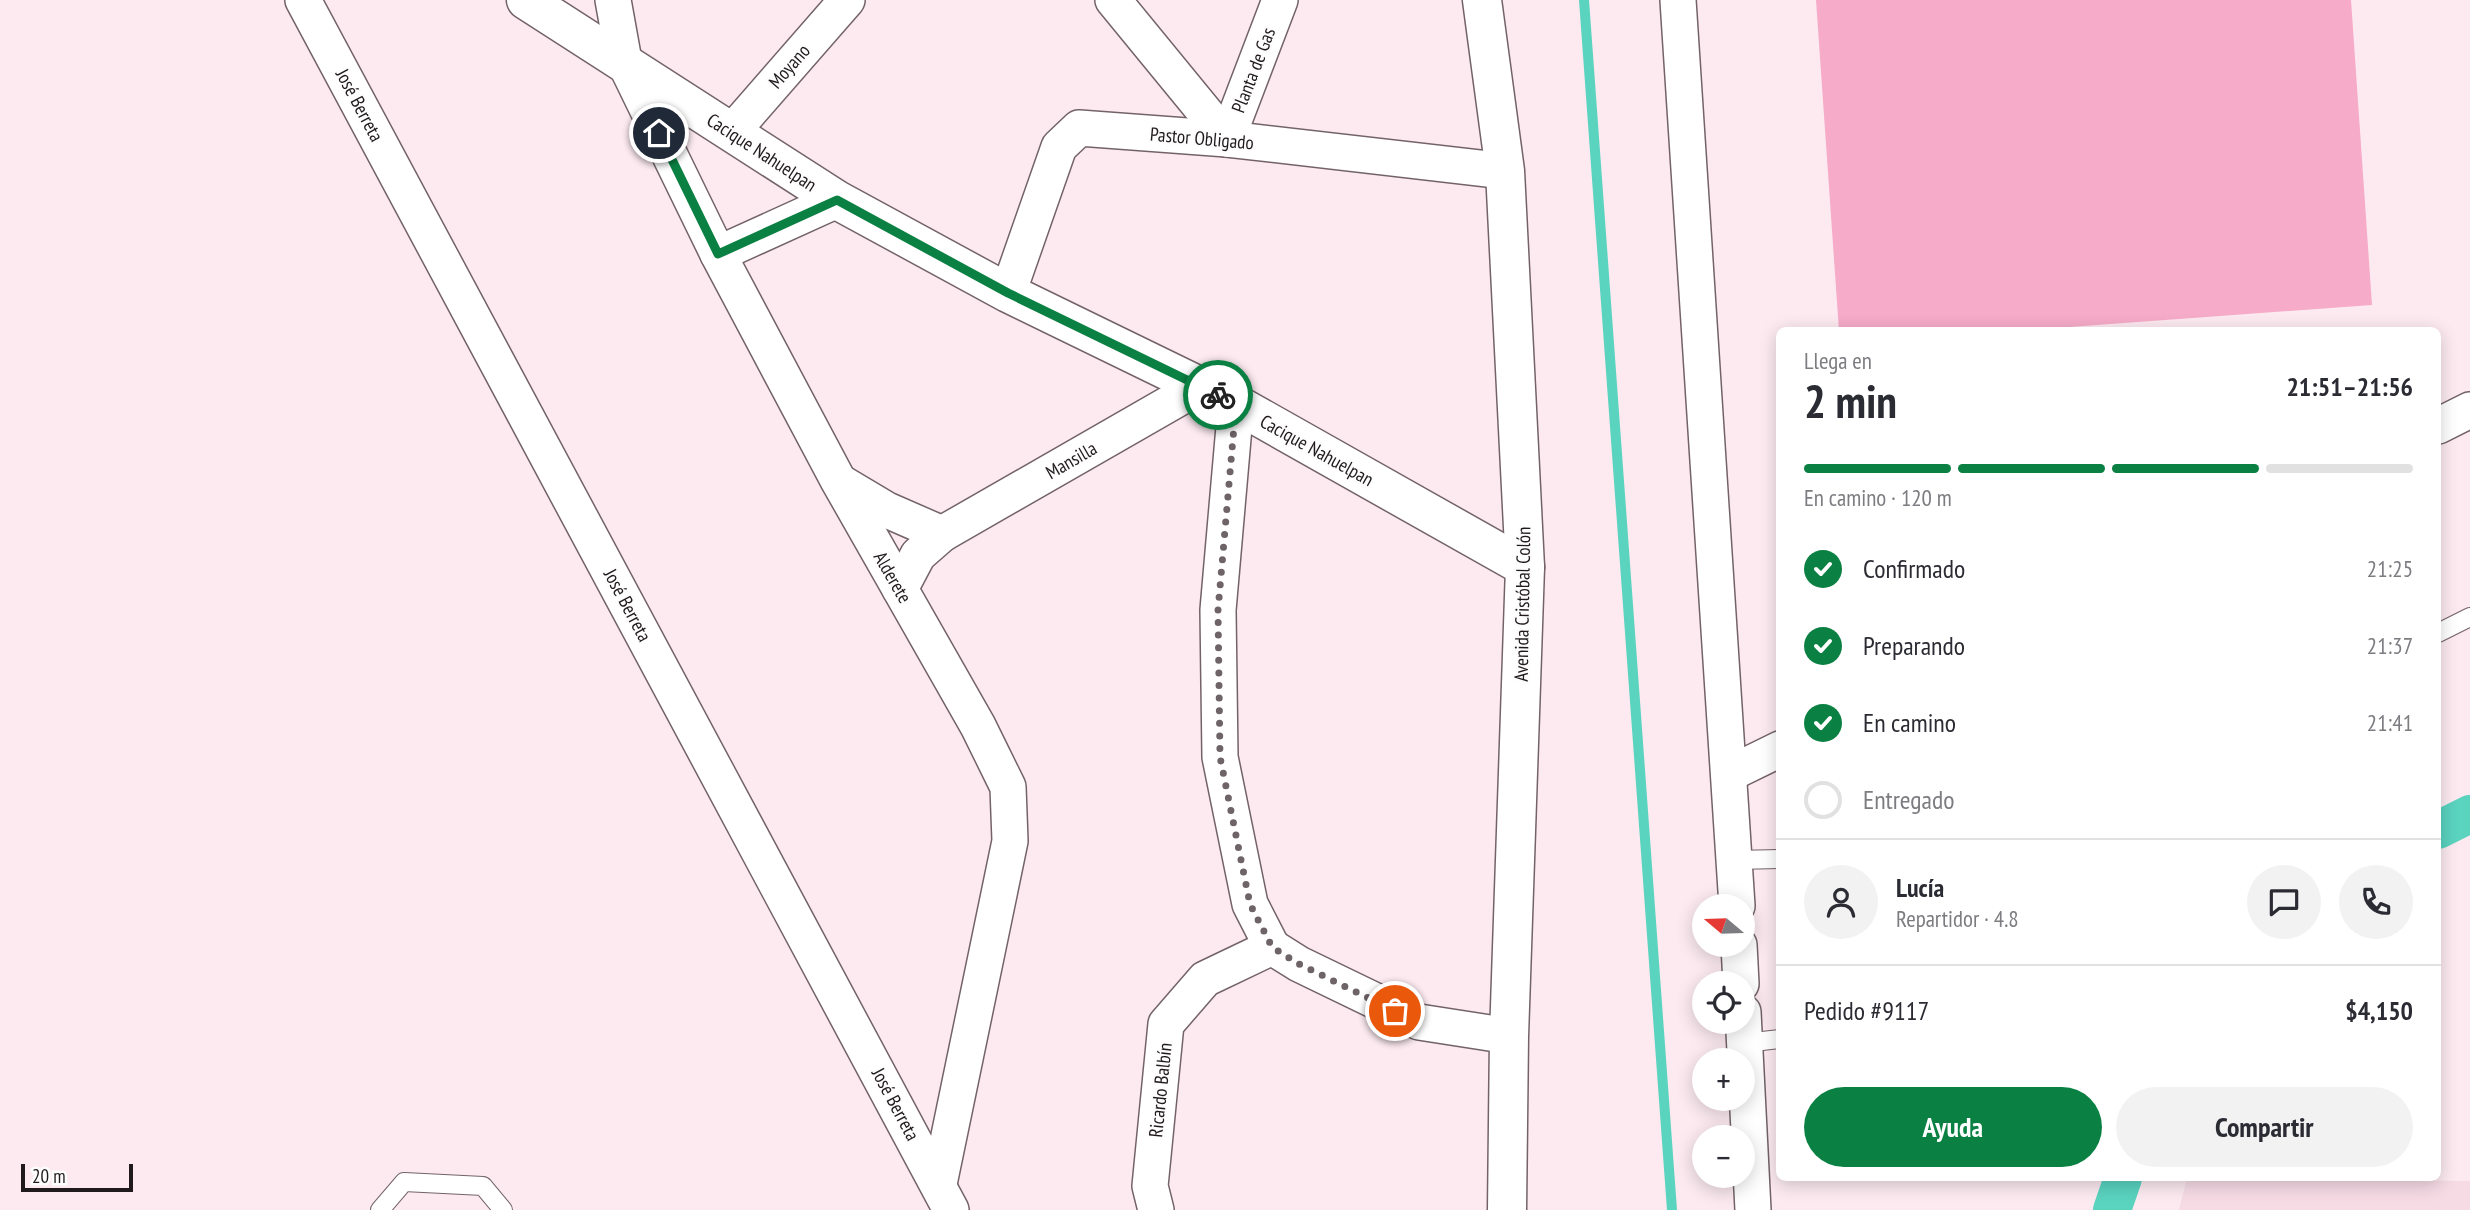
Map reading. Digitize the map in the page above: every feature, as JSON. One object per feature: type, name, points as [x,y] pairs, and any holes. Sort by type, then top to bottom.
[{"type":"street","name":"José Berreta","points":[[303,0],[945,1197]]},
{"type":"street","name":"Cacique Nahuelpan","points":[[526,0],[837,200],[1008,293],[1236,404],[1525,567]]},
{"type":"street","name":"Alderete","points":[[613,0],[624,61],[718,254],[838,481],[978,726],[1008,787],[1010,841],[945,1197]]},
{"type":"street","name":"Moyano","points":[[731,133],[847,0]]},
{"type":"street","points":[[1113,0],[1227,139]]},
{"type":"street","name":"Planta de Gas","points":[[1227,139],[1280,0]]},
{"type":"street","name":"Avenida Cristóbal Colón","points":[[1482,0],[1504,171],[1525,567],[1507,1210]]},
{"type":"street","points":[[1678,0],[1731,773],[1736,894]]},
{"type":"street","name":"Pastor Obligado","points":[[1008,293],[1059,147],[1079,128],[1227,139],[1504,171]]},
{"type":"street","points":[[718,254],[837,200]]},
{"type":"street","name":"Mansilla","points":[[900,589],[918,555],[942,534],[1200,386]]},
{"type":"street","points":[[1236,404],[1218,610],[1220,757],[1250,904],[1272,947],[1299,964],[1419,1022],[1510,1036]]},
{"type":"street","points":[[2441,424],[2470,410]]},
{"type":"street","points":[[838,481],[887,510],[942,534]]},
{"type":"street","points":[[1731,773],[1776,751]]},
{"type":"street","name":"Ricardo Balbín","points":[[1156,1210],[1150,1186],[1166,1024],[1205,979],[1272,947]]},
{"type":"street","points":[[1744,1034],[1753,1210]]},
{"type":"lane","points":[[2441,632],[2470,617]]},
{"type":"lane","points":[[1735,860],[1776,859]]},
{"type":"lane","points":[[1755,1031],[1776,1038]]},
{"type":"lane","points":[[380,1210],[404,1182],[483,1186],[503,1210]]},
{"type":"shaded area","points":[[1816,0],[2351,0],[2372,305],[2070,327],[1839,327]]},
{"type":"shaded area","points":[[2186,1181],[2470,1181],[2470,1210],[2179,1210]]},
{"type":"waterway","points":[[1584,0],[1672,1210]]},
{"type":"waterway","points":[[2441,828],[2470,814]]},
{"type":"waterway","points":[[2112,1210],[2122,1181]]},
{"type":"way so far","points":[[1218,395],[1236,404],[1218,610],[1220,757],[1250,904],[1272,947],[1299,964],[1395,1011]]},
{"type":"route","points":[[659,133],[718,254],[837,200],[1008,293],[1218,395]]}]
